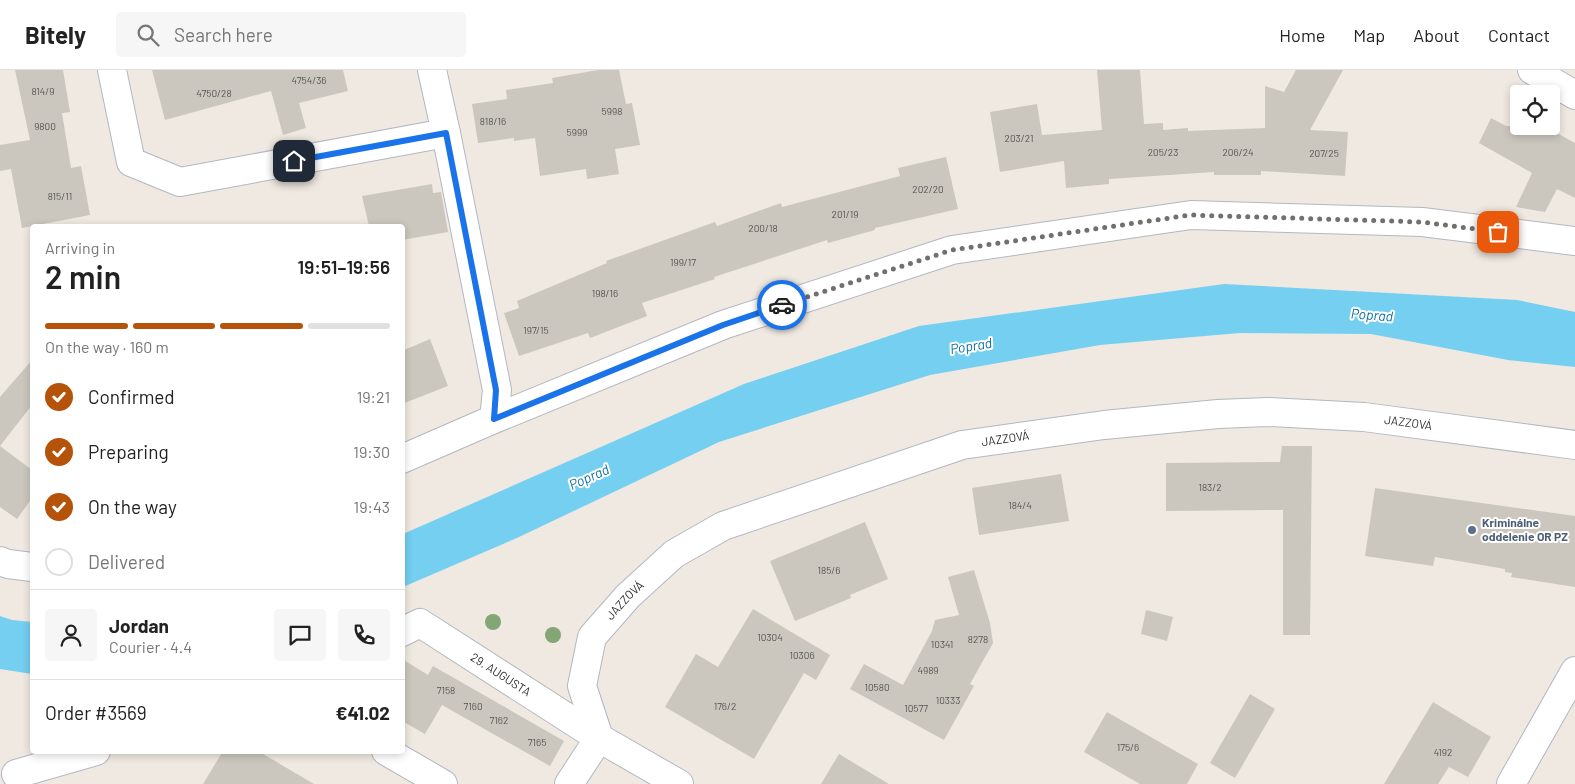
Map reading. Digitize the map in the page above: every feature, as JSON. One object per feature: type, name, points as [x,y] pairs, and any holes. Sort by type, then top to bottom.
[{"type":"street","points":[[112,70],[131,162],[180,182],[446,133]]},
{"type":"street","points":[[432,70],[496,390],[494,419]]},
{"type":"street","points":[[1532,70],[1575,95]]},
{"type":"street","points":[[405,458],[723,325],[952,250],[1190,215],[1422,222],[1575,241]]},
{"type":"street","name":"JAZZOVÁ","points":[[599,738],[582,686],[592,636],[628,596],[674,554],[723,526],[962,445],[1104,425],[1218,414],[1268,412],[1364,417],[1575,445]]},
{"type":"street","points":[[0,561],[30,567]]},
{"type":"street","name":"29. AUGUSTA","points":[[405,630],[420,623],[599,738],[679,784]]},
{"type":"street","points":[[1511,784],[1575,672]]},
{"type":"street","points":[[569,784],[599,738]]},
{"type":"street","points":[[16,774],[86,754]]},
{"type":"street","points":[[391,754],[443,784]]},
{"type":"water","name":"Poprad","points":[[1224,284],[1517,300],[1575,312],[1575,367],[1508,360],[1371,334],[1240,333],[1100,345],[930,375],[719,442],[519,537],[405,586],[405,533],[744,384],[919,326]]},
{"type":"water","points":[[0,616],[12,620],[30,622],[30,674],[0,669]]},
{"type":"building","points":[[15,70],[63,70],[70,112],[62,113],[71,168],[81,166],[90,215],[43,224],[30,224],[30,226],[22,228],[11,169],[0,171],[0,145],[30,140]]},
{"type":"building","points":[[152,70],[343,70],[348,91],[299,103],[306,128],[283,135],[271,91],[165,120]]},
{"type":"building","points":[[598,70],[619,70],[626,104],[632,103],[640,145],[615,149],[619,174],[587,179],[586,169],[540,176],[535,138],[514,141],[514,138],[478,143],[472,104],[507,99],[506,90],[553,83],[552,78]]},
{"type":"building","points":[[1097,70],[1140,70],[1144,124],[1163,123],[1163,130],[1188,128],[1188,131],[1265,128],[1265,86],[1284,92],[1296,70],[1343,70],[1310,130],[1348,132],[1345,176],[1261,171],[1261,175],[1214,175],[1214,172],[1109,179],[1109,184],[1066,188],[1064,161],[1000,172],[990,112],[1037,104],[1042,135],[1102,130]]},
{"type":"building","points":[[1491,118],[1506,126],[1510,126],[1510,135],[1560,135],[1575,143],[1575,198],[1557,189],[1545,212],[1516,207],[1532,173],[1479,143]]},
{"type":"building","points":[[946,157],[958,209],[875,228],[875,230],[828,243],[827,240],[714,277],[715,279],[642,303],[647,316],[590,338],[588,333],[519,356],[504,313],[519,308],[517,301],[607,263],[606,261],[715,222],[717,226],[781,203],[782,207],[900,176],[898,168]]},
{"type":"building","points":[[432,184],[433,193],[441,192],[448,232],[405,239],[405,224],[369,224],[362,196]]},
{"type":"building","points":[[430,339],[448,386],[405,403],[405,350]]},
{"type":"building","points":[[30,362],[30,408],[0,446],[0,397]]},
{"type":"building","points":[[0,446],[30,468],[30,501],[17,519],[0,507]]},
{"type":"building","points":[[1282,446],[1312,446],[1310,635],[1283,635],[1283,510],[1166,511],[1166,463],[1280,462]]},
{"type":"building","points":[[1061,474],[1069,521],[979,535],[972,488]]},
{"type":"building","name":"Kriminálne oddelenie OR PZ","points":[[1375,488],[1575,516],[1575,587],[1511,577],[1512,573],[1505,572],[1505,569],[1435,557],[1433,566],[1365,556]]},
{"type":"building","points":[[865,522],[888,579],[850,595],[851,598],[795,621],[770,561]]},
{"type":"building","points":[[974,570],[990,623],[993,643],[970,684],[974,686],[944,740],[850,689],[864,664],[903,685],[932,631],[935,620],[959,615],[948,577]]},
{"type":"building","points":[[753,609],[830,655],[816,680],[804,673],[754,759],[665,707],[696,654],[718,667]]},
{"type":"building","points":[[1146,610],[1173,617],[1167,641],[1141,634]]},
{"type":"building","points":[[405,661],[428,675],[433,666],[564,741],[550,766],[442,705],[425,734],[405,723]]},
{"type":"building","points":[[1250,694],[1275,709],[1235,778],[1210,763]]},
{"type":"building","points":[[1433,702],[1491,737],[1468,777],[1449,767],[1438,784],[1384,784]]},
{"type":"building","points":[[1107,712],[1198,764],[1187,784],[1140,784],[1084,752]]},
{"type":"building","points":[[221,754],[263,754],[314,784],[203,784]]},
{"type":"building","points":[[839,754],[889,784],[821,784]]},
{"type":"way so far","points":[[782,305],[952,250],[1190,215],[1422,222],[1498,232]]},
{"type":"place","name":"Kriminálne oddelenie OR PZ","points":[[1472,530]]},
{"type":"route","points":[[294,161],[446,133],[496,390],[494,419],[723,325],[782,305]]}]
